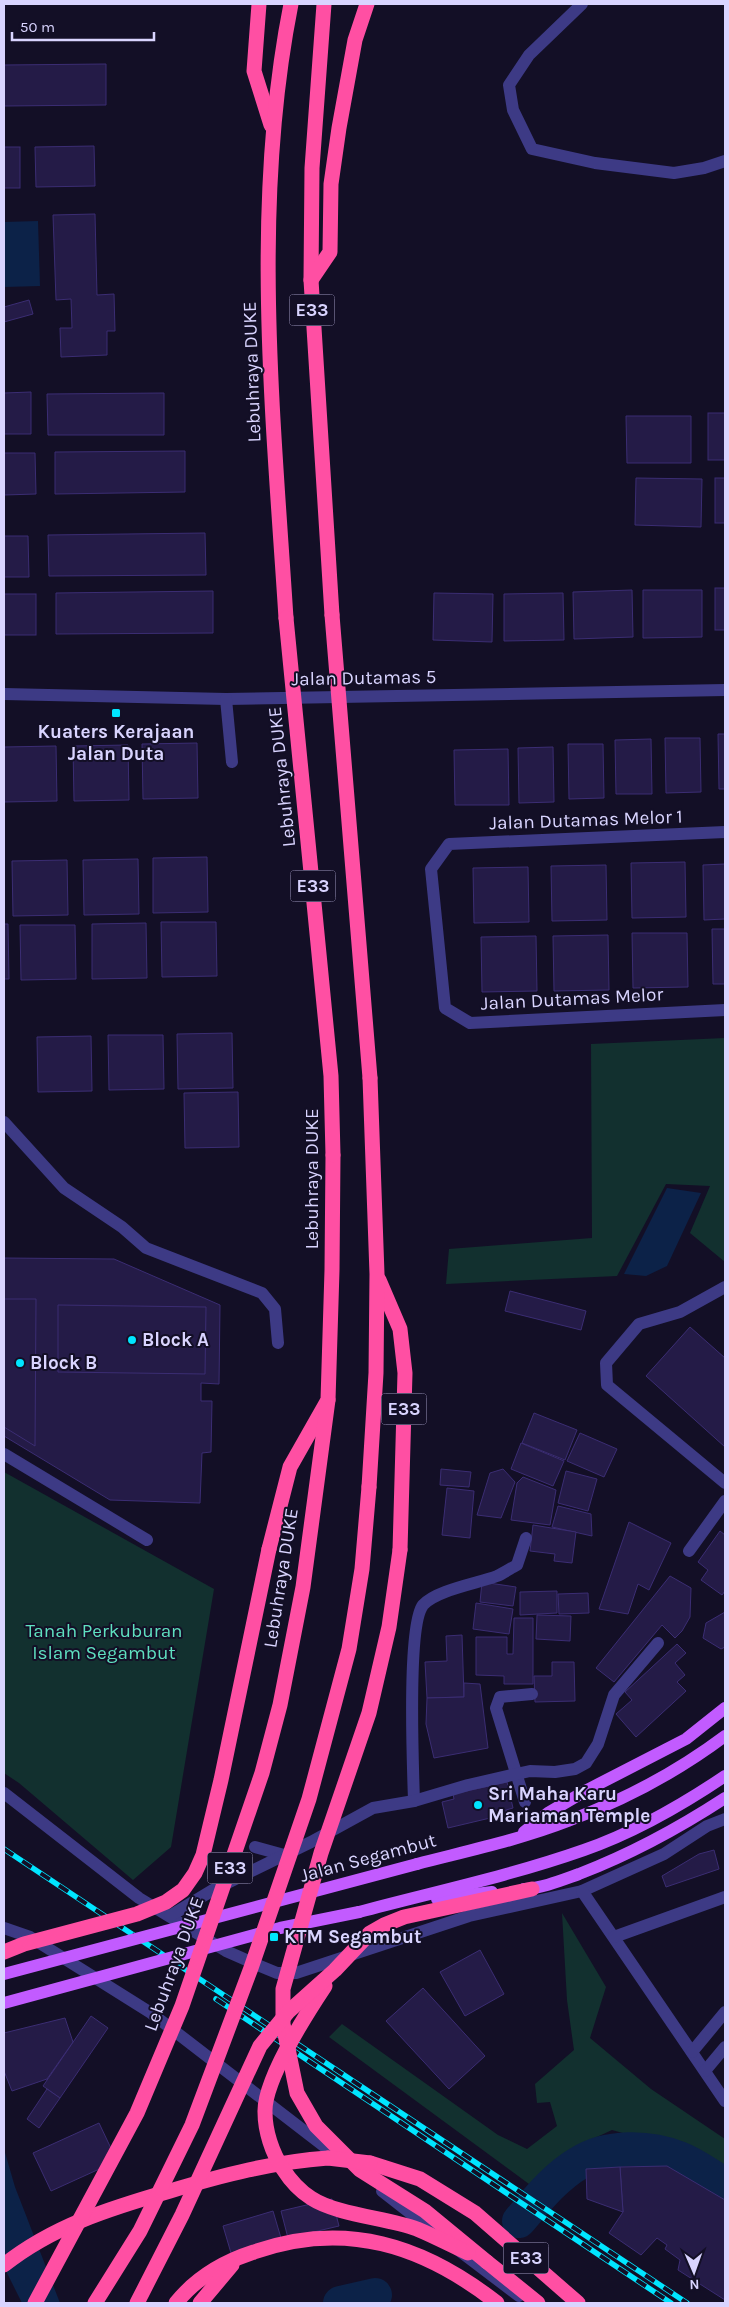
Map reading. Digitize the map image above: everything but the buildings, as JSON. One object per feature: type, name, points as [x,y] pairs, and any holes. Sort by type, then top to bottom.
[{"type":"highway","points":[[260,4],[254,71],[272,129]]},
{"type":"highway","name":"Lebuhraya DUKE","points":[[35,2303],[137,2113],[182,2006],[262,1772],[280,1705],[302,1587],[328,1400],[332,1260],[331,1076],[286,618],[270,336],[269,279],[272,129],[291,4]]},
{"type":"highway","name":"E33","points":[[96,2303],[140,2231],[192,2126],[258,1949],[309,1799],[331,1722],[348,1649],[362,1568],[376,1374],[377,1274],[370,1078],[332,615],[310,280],[312,168],[324,4]]},
{"type":"highway","points":[[310,280],[330,252],[331,184],[339,128],[355,40],[367,4]]},
{"type":"highway","name":"E33","points":[[377,1274],[400,1329],[405,1373],[400,1550],[389,1627],[370,1712],[321,1853],[283,1989],[283,2024],[297,2093],[316,2126],[360,2170],[425,2211],[538,2303]]},
{"type":"highway","points":[[4,1952],[24,1944],[138,1914],[166,1902],[183,1890],[195,1873],[203,1855],[221,1780],[269,1549],[290,1466],[328,1400]]},
{"type":"highway","points":[[137,2303],[182,2215],[260,2046],[288,2012],[335,1970],[370,1933],[384,1925],[404,1917],[532,1889]]},
{"type":"highway","points":[[335,1970],[299,2027],[274,2078],[264,2110],[267,2132],[275,2158],[291,2181],[312,2199],[340,2210],[416,2229],[487,2262]]},
{"type":"highway","name":"E33","points":[[4,2265],[52,2232],[112,2208],[253,2168],[297,2160],[328,2158],[370,2163],[420,2179],[475,2213],[578,2303]]},
{"type":"highway","name":"E33","points":[[176,2303],[201,2277],[239,2256],[306,2238],[350,2237],[381,2243],[420,2256],[477,2287],[497,2303]]},
{"type":"highway","points":[[200,2303],[210,2288],[239,2256]]},
{"type":"main road","points":[[516,1838],[548,1813],[686,1739],[725,1708]]},
{"type":"main road","name":"Jalan Segambut","points":[[4,1974],[516,1838],[567,1822],[620,1800],[690,1762],[725,1736]]},
{"type":"main road","points":[[359,1912],[517,1871],[585,1850],[693,1797],[725,1776]]},
{"type":"main road","points":[[4,2003],[280,1928],[434,1899],[532,1889],[597,1867],[644,1846],[725,1798]]},
{"type":"street","points":[[582,4],[529,55],[509,85],[514,110],[532,149],[595,163],[674,173],[704,168],[725,160]]},
{"type":"street","name":"Jalan Dutamas 5","points":[[4,694],[226,699],[725,690]]},
{"type":"street","points":[[226,699],[232,762]]},
{"type":"street","name":"Jalan Dutamas Melor 1","points":[[449,844],[725,832]]},
{"type":"street","name":"Jalan Dutamas Melor","points":[[449,844],[431,868],[445,1008],[470,1023],[725,1010]]},
{"type":"street","points":[[4,1122],[64,1188],[122,1227],[146,1248],[262,1294],[275,1309],[278,1343]]},
{"type":"street","points":[[725,1287],[680,1312],[639,1324],[606,1363],[607,1385],[725,1483]]},
{"type":"street","points":[[4,1454],[147,1540]]},
{"type":"street","points":[[689,1551],[725,1501]]},
{"type":"street","points":[[414,1801],[412,1703],[416,1628],[423,1605],[438,1596],[499,1575],[517,1565],[526,1538]]},
{"type":"street","points":[[170,1916],[212,1890],[284,1856],[373,1808],[414,1801],[468,1785],[530,1771],[555,1772],[575,1768],[586,1763],[598,1744],[614,1694],[658,1643]]},
{"type":"street","points":[[525,1802],[496,1708],[500,1697],[532,1694]]},
{"type":"street","points":[[4,1793],[139,1898],[226,1951],[277,1974],[296,1973],[469,1916],[582,1890],[664,1854],[707,1826],[725,1819]]},
{"type":"street","points":[[255,1847],[284,1856]]},
{"type":"street","points":[[582,1890],[704,2071],[724,2096]]},
{"type":"street","points":[[614,1937],[725,1897]]},
{"type":"street","points":[[4,1928],[30,1937],[151,2013],[510,2290],[530,2303]]},
{"type":"street","points":[[692,2052],[725,2012]]},
{"type":"street","points":[[704,2071],[725,2047]]},
{"type":"green space","points":[[725,1038],[725,1262],[690,1233],[710,1186],[666,1184],[617,1276],[446,1284],[449,1249],[592,1238],[591,1044]]},
{"type":"green space","name":"Tanah Perkuburan Islam Segambut","points":[[4,1472],[214,1589],[171,1847],[133,1880],[19,1783],[4,1773]]},
{"type":"green space","points":[[562,1913],[606,1987],[590,2038],[651,2089],[725,2139],[725,2172],[694,2153],[612,2130],[573,2148],[529,2184],[329,2037],[342,2024],[498,2135],[527,2149],[557,2126],[550,2102],[537,2103],[535,2084],[574,2050],[567,2000]]},
{"type":"water","points":[[38,221],[40,286],[5,287],[4,222]]},
{"type":"water","points":[[667,1188],[701,1193],[667,1266],[646,1276],[624,1274]]},
{"type":"water","points":[[4,2149],[15,2187],[60,2303],[22,2303],[4,2267]]},
{"type":"waterway","points":[[519,2221],[547,2189],[570,2169],[590,2157],[615,2150],[642,2150],[667,2154],[691,2163],[725,2184]]},
{"type":"waterway","points":[[340,2303],[375,2295]]},
{"type":"railway","points":[[4,1849],[687,2303]]},
{"type":"railway","points":[[216,1999],[671,2303]]},
{"type":"place","name":"Kuaters Kerajaan Jalan Duta","points":[[116,713]]},
{"type":"place","name":"Block A","points":[[132,1340]]},
{"type":"place","name":"Block B","points":[[20,1363]]},
{"type":"place","name":"Sri Maha Karu Mariaman Temple","points":[[478,1805]]},
{"type":"place","name":"KTM Segambut","points":[[274,1937]]}]
